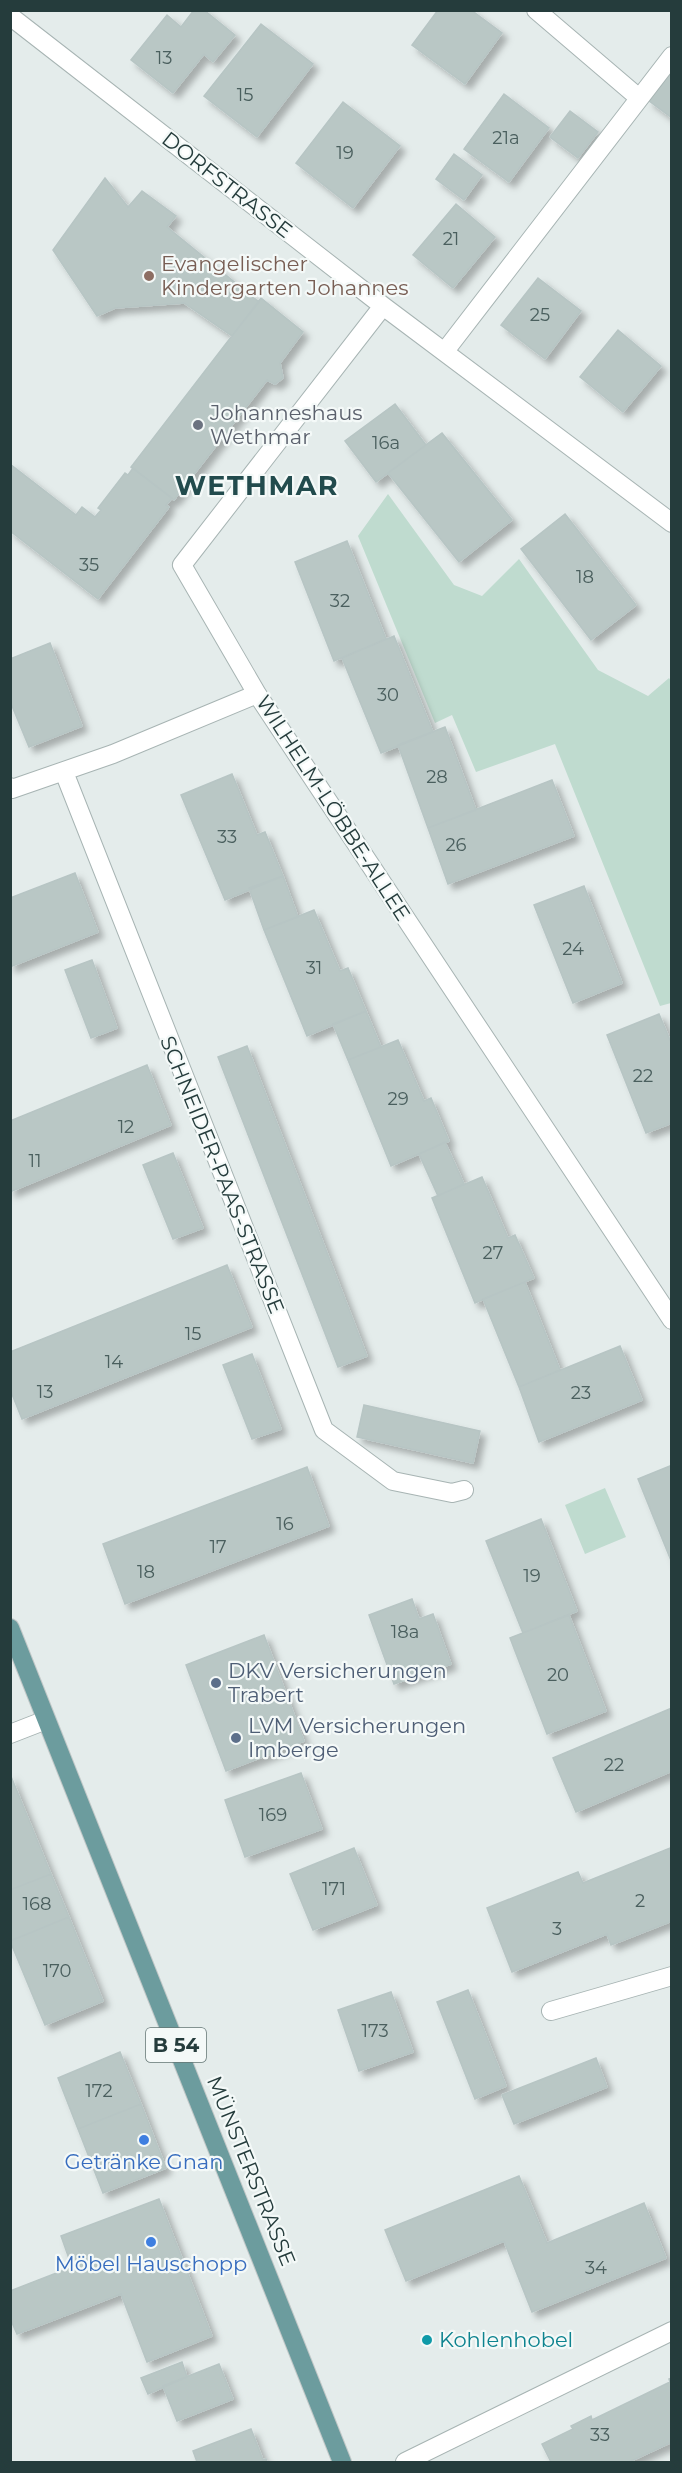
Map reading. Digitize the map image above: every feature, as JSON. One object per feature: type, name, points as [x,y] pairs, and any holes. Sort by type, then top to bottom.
[{"type":"main road","name":"MÜNSTERSTRASSE","points":[[10,1628],[342,2463]]},
{"type":"street","points":[[536,10],[639,98]]},
{"type":"street","name":"DORFSTRASSE","points":[[10,16],[383,306],[672,523]]},
{"type":"street","points":[[445,351],[672,56]]},
{"type":"street","name":"WILHELM-LÖBBE-ALLEE","points":[[383,306],[182,565],[257,694],[672,1320]]},
{"type":"street","points":[[10,787],[12,789],[64,772],[257,694]]},
{"type":"street","name":"SCHNEIDER-PAAS-STRASSE","points":[[64,772],[324,1431],[393,1481],[452,1493],[464,1490]]},
{"type":"street","points":[[10,1734],[46,1720]]},
{"type":"street","points":[[550,2011],[672,1976]]},
{"type":"street","points":[[405,2463],[672,2331]]},
{"type":"green space","points":[[388,494],[454,585],[482,596],[519,559],[598,670],[648,696],[669,678],[671,681],[671,1003],[660,1006],[555,744],[476,772],[452,715],[435,723],[358,536]]},
{"type":"green space","points":[[605,1488],[626,1537],[585,1554],[565,1505]]},
{"type":"building","points":[[194,10],[204,10],[235,35],[213,62],[204,54],[173,93],[131,60],[167,15],[181,27]]},
{"type":"building","points":[[438,10],[471,10],[502,33],[465,84],[412,45]]},
{"type":"building","points":[[261,24],[313,64],[257,137],[204,96]]},
{"type":"building","points":[[672,68],[672,118],[648,100]]},
{"type":"building","points":[[504,94],[549,128],[509,182],[464,149]]},
{"type":"building","points":[[343,102],[400,146],[353,208],[296,163]]},
{"type":"building","points":[[570,111],[598,132],[578,158],[550,137]]},
{"type":"building","points":[[454,154],[482,175],[464,200],[436,179]]},
{"type":"building","name":"Evangelischer Kindergarten Johannes","points":[[105,178],[128,207],[142,191],[176,216],[167,227],[259,302],[232,336],[184,303],[115,308],[97,316],[53,250]]},
{"type":"building","points":[[456,204],[495,237],[453,288],[413,255]]},
{"type":"building","points":[[538,278],[581,311],[545,359],[501,325]]},
{"type":"building","name":"Johanneshaus Wethmar","points":[[261,298],[303,332],[280,363],[283,378],[275,384],[267,380],[174,500],[131,467]]},
{"type":"building","points":[[618,330],[661,366],[623,412],[580,377]]},
{"type":"building","points":[[395,404],[426,445],[376,482],[345,441]]},
{"type":"building","points":[[442,433],[512,520],[459,562],[388,473]]},
{"type":"building","points":[[10,464],[76,515],[82,507],[95,517],[101,510],[98,508],[125,473],[128,475],[133,468],[172,498],[166,505],[169,507],[98,599],[10,531]]},
{"type":"building","points":[[565,514],[636,605],[591,640],[521,549]]},
{"type":"building","points":[[347,541],[386,639],[334,661],[295,562]]},
{"type":"building","points":[[394,636],[433,732],[381,753],[342,658]]},
{"type":"building","points":[[50,643],[82,726],[29,747],[10,701],[10,659]]},
{"type":"building","points":[[445,727],[476,810],[428,828],[398,745]]},
{"type":"building","points":[[232,774],[257,835],[265,832],[283,876],[225,900],[181,795]]},
{"type":"building","points":[[552,780],[574,836],[448,884],[428,828]]},
{"type":"building","points":[[75,873],[98,932],[10,967],[10,898]]},
{"type":"building","points":[[283,876],[298,917],[264,930],[249,888]]},
{"type":"building","points":[[584,886],[622,983],[573,1003],[534,905]]},
{"type":"building","points":[[314,910],[340,971],[348,968],[366,1011],[307,1036],[264,930]]},
{"type":"building","points":[[92,960],[117,1028],[91,1038],[65,970]]},
{"type":"building","points":[[366,1011],[381,1047],[348,1060],[333,1024]]},
{"type":"building","points":[[659,1014],[672,1045],[672,1123],[646,1133],[607,1035]]},
{"type":"building","points":[[398,1040],[424,1101],[431,1098],[449,1141],[391,1166],[348,1060]]},
{"type":"building","points":[[247,1046],[367,1356],[338,1367],[218,1057]]},
{"type":"building","points":[[147,1065],[171,1125],[10,1192],[10,1121]]},
{"type":"building","points":[[445,1142],[464,1184],[438,1196],[419,1154]]},
{"type":"building","points":[[173,1153],[203,1228],[173,1239],[143,1165]]},
{"type":"building","points":[[482,1177],[508,1238],[515,1235],[534,1278],[475,1303],[432,1198]]},
{"type":"building","points":[[227,1265],[252,1327],[22,1419],[10,1389],[10,1352]]},
{"type":"building","points":[[525,1282],[560,1370],[519,1387],[483,1299]]},
{"type":"building","points":[[620,1346],[642,1400],[539,1442],[519,1387]]},
{"type":"building","points":[[252,1354],[281,1429],[252,1439],[223,1365]]},
{"type":"building","points":[[364,1405],[480,1431],[473,1463],[357,1437]]},
{"type":"building","points":[[672,1465],[672,1563],[638,1479]]},
{"type":"building","points":[[307,1467],[329,1526],[125,1604],[103,1544]]},
{"type":"building","points":[[541,1519],[577,1611],[523,1633],[486,1541]]},
{"type":"building","points":[[412,1599],[419,1619],[433,1614],[451,1664],[394,1684],[369,1615]]},
{"type":"building","points":[[569,1615],[606,1711],[547,1734],[510,1638]]},
{"type":"building","points":[[264,1635],[304,1741],[226,1771],[186,1665]]},
{"type":"building","points":[[672,1708],[672,1771],[576,1812],[553,1758]]},
{"type":"building","points":[[301,1773],[322,1829],[245,1857],[225,1800]]},
{"type":"building","points":[[10,1774],[51,1874],[10,1890]]},
{"type":"building","points":[[354,1848],[377,1905],[313,1930],[290,1874]]},
{"type":"building","points":[[670,1848],[672,1921],[611,1945],[607,1934],[512,1972],[487,1908],[578,1872],[583,1883]]},
{"type":"building","points":[[51,1874],[69,1917],[10,1941],[10,1890]]},
{"type":"building","points":[[69,1917],[103,2001],[45,2025],[10,1941]]},
{"type":"building","points":[[468,1990],[506,2086],[475,2099],[437,2002]]},
{"type":"building","points":[[391,1992],[413,2052],[359,2071],[338,2010]]},
{"type":"building","points":[[120,2052],[141,2104],[78,2129],[58,2078]]},
{"type":"building","points":[[596,2058],[607,2087],[514,2124],[502,2095]]},
{"type":"building","points":[[141,2104],[166,2168],[103,2193],[78,2129]]},
{"type":"building","points":[[519,2176],[547,2243],[644,2203],[666,2258],[532,2312],[504,2241],[406,2281],[385,2230]]},
{"type":"building","points":[[159,2199],[212,2336],[147,2362],[121,2294],[17,2334],[10,2318],[10,2291],[72,2267],[61,2236]]},
{"type":"building","points":[[182,2362],[187,2377],[148,2394],[141,2378]]},
{"type":"building","points":[[219,2364],[233,2399],[177,2421],[163,2386]]},
{"type":"building","points":[[672,2378],[672,2442],[629,2462],[551,2462],[542,2444],[573,2429],[571,2426],[591,2416],[592,2420],[670,2382],[669,2379]]},
{"type":"building","points":[[251,2429],[263,2460],[266,2459],[267,2462],[197,2462],[193,2451]]},
{"type":"place","name":"Evangelischer Kindergarten Johannes","points":[[149,276]]},
{"type":"place","name":"Johanneshaus Wethmar","points":[[198,425]]},
{"type":"place","name":"DKV Versicherungen Trabert","points":[[216,1683]]},
{"type":"place","name":"LVM Versicherungen Imberge","points":[[236,1738]]},
{"type":"place","name":"Getränke Gnan","points":[[144,2140]]},
{"type":"place","name":"Möbel Hauschopp","points":[[151,2242]]},
{"type":"place","name":"Kohlenhobel","points":[[427,2340]]},
{"type":"district","name":"WETHMAR","points":[[257,486]]}]
